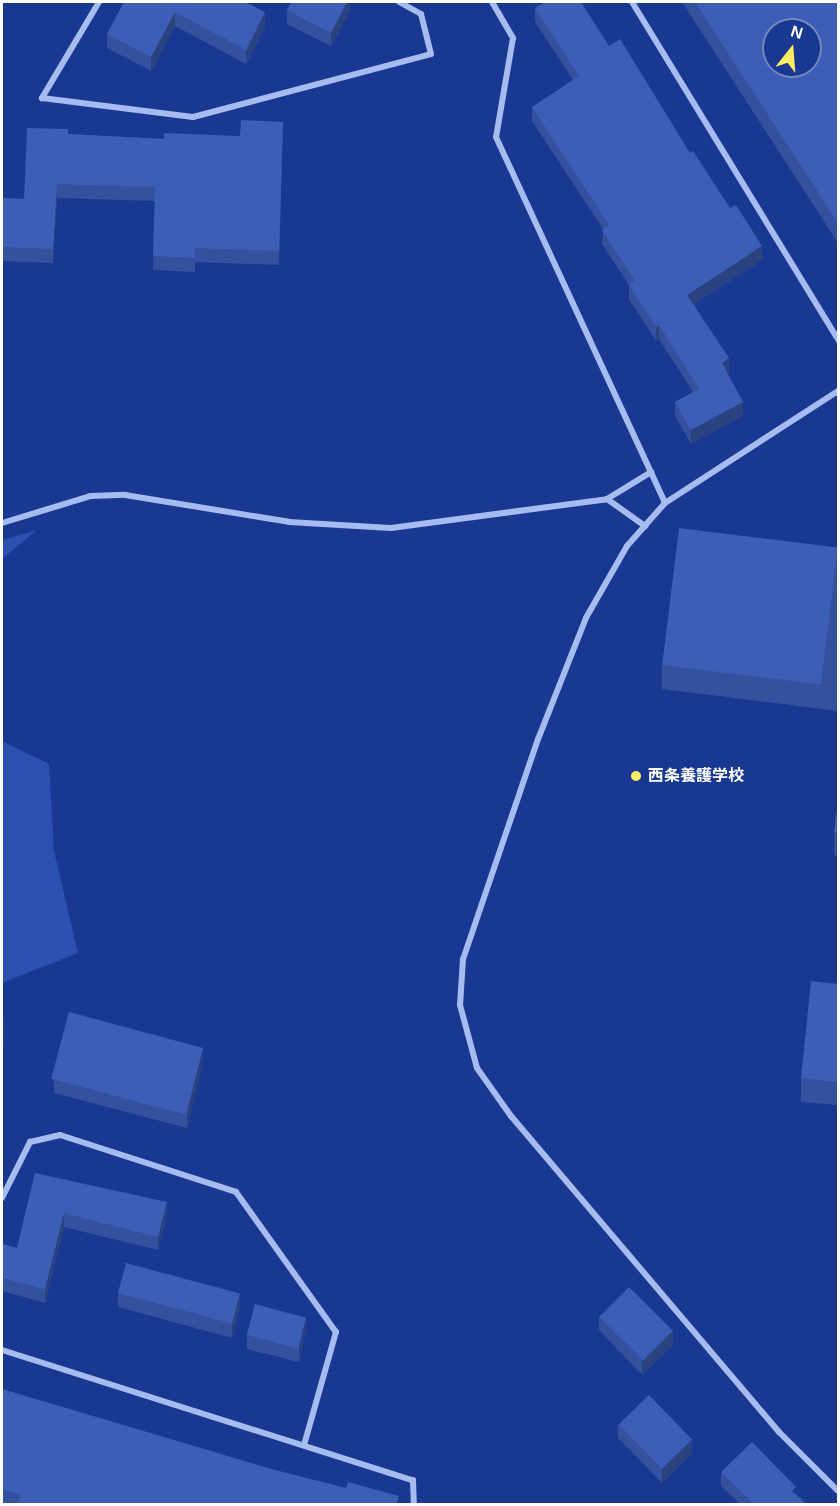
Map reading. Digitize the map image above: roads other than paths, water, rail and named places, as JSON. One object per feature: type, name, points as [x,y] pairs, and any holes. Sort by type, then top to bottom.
[{"type":"street","points":[[99,2],[42,98],[193,117],[431,54],[421,14],[399,2]]},
{"type":"street","points":[[492,2],[513,38],[496,137],[665,503]]},
{"type":"street","points":[[632,2],[838,339]]},
{"type":"street","points":[[838,391],[665,503],[627,546],[586,618],[538,739],[463,959],[460,1005],[477,1068],[511,1116],[780,1432],[838,1491]]},
{"type":"street","points":[[2,523],[102,496],[124,495],[289,522],[392,528],[607,499],[651,472]]},
{"type":"street","points":[[607,499],[645,526]]},
{"type":"street","points":[[2,1198],[30,1142],[60,1135],[236,1192],[336,1332],[304,1445]]},
{"type":"street","points":[[2,1350],[413,1480],[414,1504]]},
{"type":"place","name":"西条養護学校","points":[[636,776]]}]
